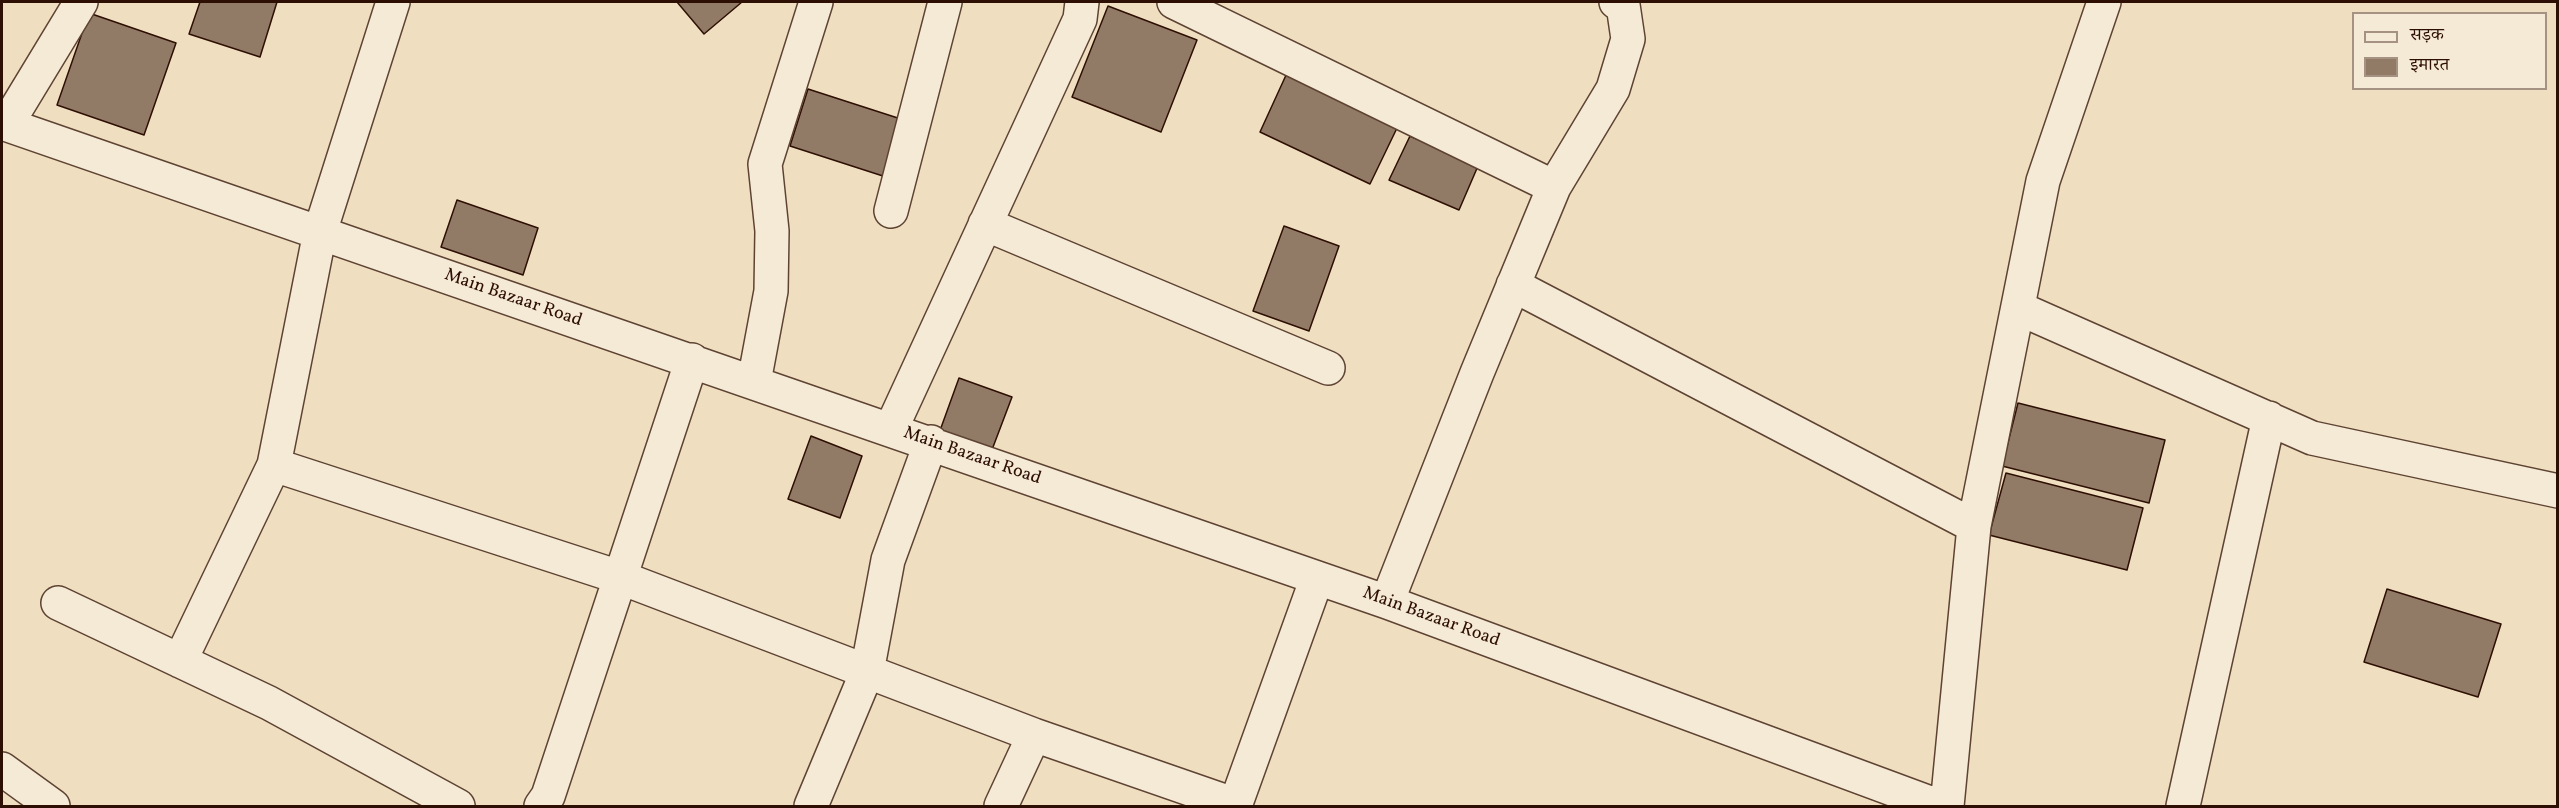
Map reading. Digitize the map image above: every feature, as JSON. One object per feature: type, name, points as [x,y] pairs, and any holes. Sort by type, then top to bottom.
[{"type":"street","points":[[4,123],[81,2]]},
{"type":"street","points":[[180,661],[274,465],[320,232],[393,2]]},
{"type":"street","points":[[754,382],[771,291],[772,231],[765,164],[816,2]]},
{"type":"street","points":[[891,211],[945,2]]},
{"type":"street","points":[[891,429],[1080,18],[1082,2]]},
{"type":"street","points":[[1174,2],[1554,188]]},
{"type":"street","points":[[1387,602],[1554,188],[1613,89],[1628,39],[1623,5],[1616,2]]},
{"type":"street","points":[[1947,807],[1974,526],[2043,181],[2104,2]]},
{"type":"street","name":"Main Bazaar Road","points":[[4,123],[931,442],[1387,602],[1938,807]]},
{"type":"street","points":[[986,224],[1328,368]]},
{"type":"street","points":[[1513,285],[1974,526]]},
{"type":"street","points":[[2018,308],[2312,438],[2558,491]]},
{"type":"street","points":[[541,807],[548,796],[618,577],[692,360]]},
{"type":"street","points":[[2183,807],[2269,418]]},
{"type":"street","points":[[811,807],[867,672],[888,560],[931,442]]},
{"type":"street","points":[[274,465],[618,577],[1034,735],[1236,806],[1317,578]]},
{"type":"street","points":[[58,603],[269,703],[458,807]]},
{"type":"street","points":[[1001,807],[1034,735]]},
{"type":"street","points":[[2,769],[53,807]]},
{"type":"building","points":[[200,2],[277,2],[260,57],[189,34]]},
{"type":"building","points":[[677,2],[742,2],[704,34]]},
{"type":"building","points":[[1108,6],[1197,40],[1161,132],[1072,97]]},
{"type":"building","points":[[89,13],[176,43],[144,135],[57,105]]},
{"type":"building","points":[[1287,73],[1398,126],[1370,184],[1260,132]]},
{"type":"building","points":[[808,89],[904,120],[886,177],[790,146]]},
{"type":"building","points":[[1410,136],[1478,166],[1459,210],[1389,180]]},
{"type":"building","points":[[457,200],[538,228],[523,275],[441,247]]},
{"type":"building","points":[[1284,226],[1339,246],[1309,331],[1253,311]]},
{"type":"building","points":[[959,378],[1012,397],[990,455],[938,436]]},
{"type":"building","points":[[2018,403],[2165,440],[2149,503],[2002,466]]},
{"type":"building","points":[[811,436],[862,456],[840,518],[788,499]]},
{"type":"building","points":[[2006,473],[2143,508],[2127,570],[1989,535]]},
{"type":"building","points":[[2387,589],[2501,624],[2478,697],[2364,662]]}]
